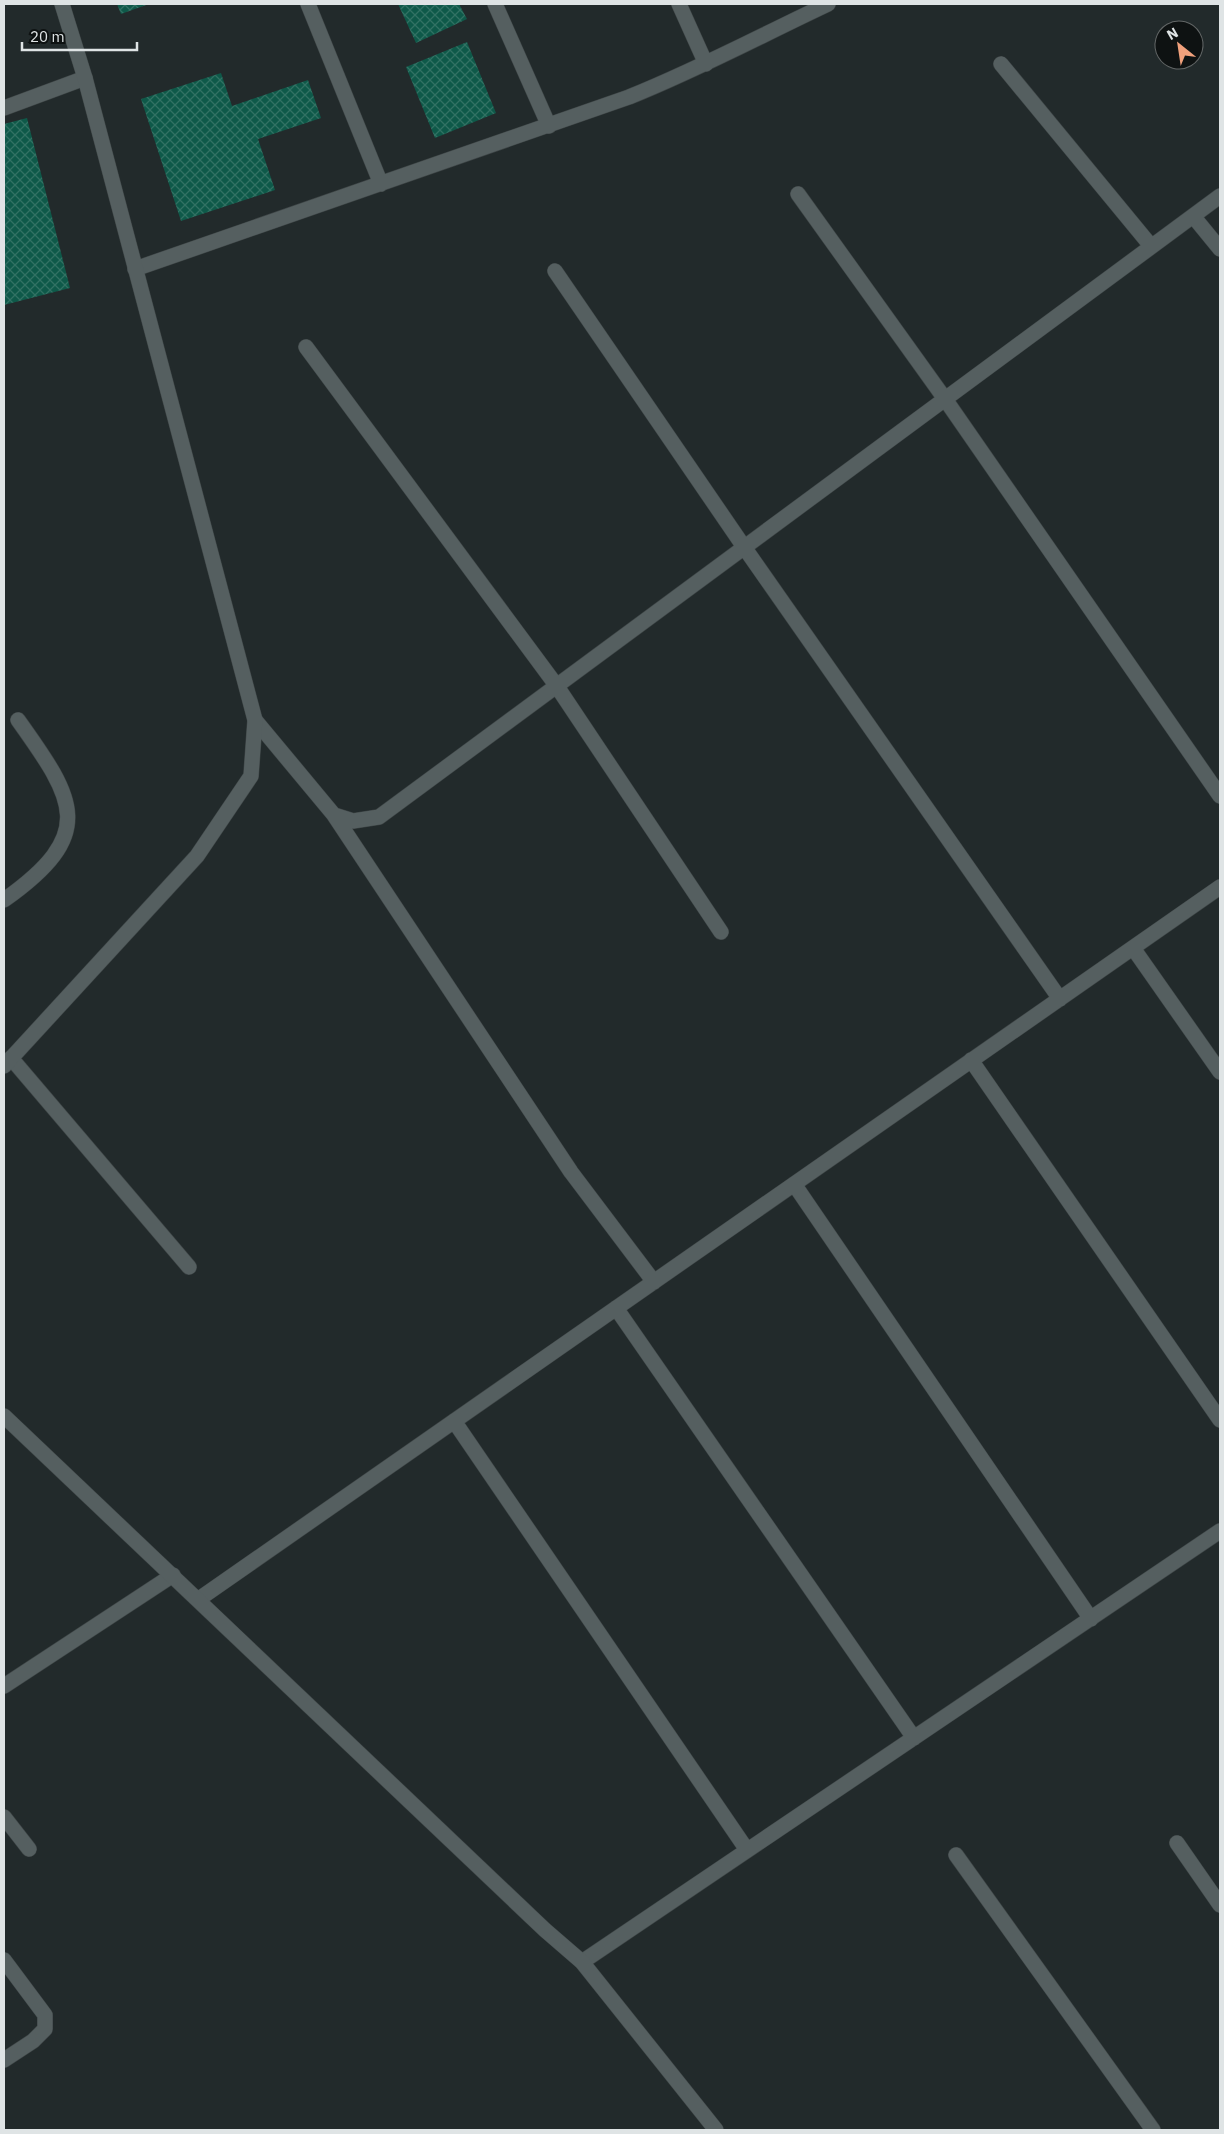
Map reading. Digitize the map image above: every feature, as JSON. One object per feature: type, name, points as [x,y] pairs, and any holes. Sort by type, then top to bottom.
[{"type":"street","points":[[62,4],[85,78],[255,720],[251,776],[197,856],[8,1062],[189,1267]]},
{"type":"street","points":[[308,4],[381,184]]},
{"type":"street","points":[[495,4],[549,126]]},
{"type":"street","points":[[679,4],[706,64]]},
{"type":"street","points":[[135,269],[629,98],[706,64],[828,4]]},
{"type":"street","points":[[1001,64],[1151,246]]},
{"type":"street","points":[[4,108],[85,78]]},
{"type":"street","points":[[798,194],[944,399],[1220,796]]},
{"type":"street","points":[[334,815],[352,822],[379,817],[1220,196]]},
{"type":"street","points":[[1193,216],[1220,249]]},
{"type":"street","points":[[556,271],[744,547],[1060,998]]},
{"type":"street","points":[[306,347],[556,685],[721,932]]},
{"type":"street","points":[[4,900],[33,880],[57,852],[68,824],[65,794],[51,767],[18,720]]},
{"type":"street","points":[[255,720],[334,815],[571,1172],[654,1282]]},
{"type":"street","points":[[199,1599],[1220,887]]},
{"type":"street","points":[[1133,948],[1220,1072]]},
{"type":"street","points":[[971,1060],[1220,1420]]},
{"type":"street","points":[[794,1184],[1091,1619]]},
{"type":"street","points":[[616,1308],[914,1738]]},
{"type":"street","points":[[4,1416],[199,1599],[259,1659],[582,1962],[716,2130]]},
{"type":"street","points":[[454,1420],[747,1850]]},
{"type":"street","points":[[582,1962],[1220,1531]]},
{"type":"street","points":[[4,1686],[173,1575]]},
{"type":"street","points":[[4,1817],[29,1850]]},
{"type":"street","points":[[1176,1843],[1220,1905]]},
{"type":"street","points":[[956,1855],[1153,2130]]},
{"type":"street","points":[[4,1960],[46,2015],[45,2029],[33,2041],[4,2060]]},
{"type":"building","points":[[117,4],[149,4],[121,14]]},
{"type":"building","points":[[398,4],[459,4],[467,19],[416,43]]},
{"type":"building","points":[[467,42],[496,113],[435,138],[406,67]]},
{"type":"building","points":[[221,73],[232,106],[308,80],[321,118],[258,139],[275,190],[181,221],[141,99]]},
{"type":"building","points":[[27,118],[70,288],[4,305],[4,124]]}]
